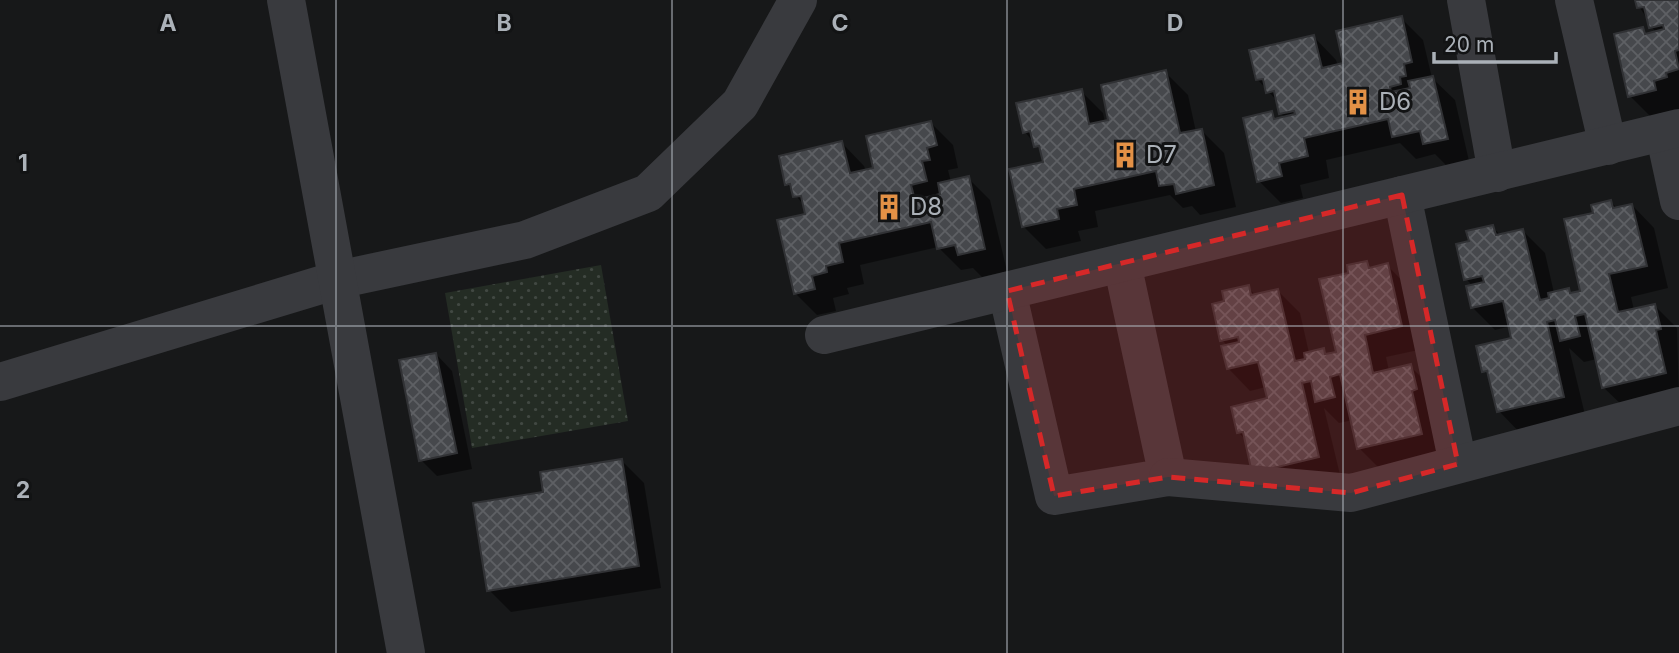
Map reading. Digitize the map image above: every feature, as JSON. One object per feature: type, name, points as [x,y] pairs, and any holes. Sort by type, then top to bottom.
[{"type":"street","points":[[286,0],[405,653]]},
{"type":"street","points":[[0,382],[337,280],[525,240],[648,193],[740,104],[798,0]]},
{"type":"street","points":[[1466,0],[1497,173]]},
{"type":"street","points":[[1574,0],[1608,146]]},
{"type":"street","points":[[824,335],[1671,130],[1679,201]]},
{"type":"street","points":[[1402,195],[1458,464]]},
{"type":"street","points":[[1122,263],[1168,477]]},
{"type":"street","points":[[1007,291],[1054,496],[1168,477],[1351,493],[1679,406]]},
{"type":"highlighted area","points":[[1402,195],[1458,464],[1351,493],[1168,477],[1054,496],[1007,291]]},
{"type":"shaded area","points":[[601,265],[628,421],[472,448],[445,293]]},
{"type":"building","points":[[1635,0],[1679,0],[1679,50],[1675,51],[1679,69],[1654,81],[1656,90],[1628,97],[1614,34],[1643,27],[1645,34],[1664,29],[1663,25],[1649,28],[1644,7],[1637,8]]},
{"type":"building","name":"D6","points":[[1402,16],[1412,62],[1404,64],[1406,76],[1400,77],[1401,84],[1390,87],[1391,92],[1410,88],[1408,81],[1433,76],[1448,139],[1423,144],[1420,131],[1392,137],[1388,119],[1304,138],[1308,156],[1279,163],[1282,176],[1257,182],[1243,118],[1272,111],[1274,119],[1295,114],[1294,111],[1279,114],[1274,91],[1266,93],[1263,79],[1256,80],[1249,50],[1314,35],[1322,68],[1343,63],[1336,31]]},
{"type":"building","name":"D7","points":[[1166,70],[1180,133],[1202,129],[1214,185],[1176,194],[1174,184],[1159,186],[1156,171],[1074,189],[1077,205],[1057,209],[1059,219],[1022,227],[1009,169],[1043,162],[1039,146],[1034,147],[1030,131],[1023,133],[1016,103],[1082,89],[1089,124],[1108,120],[1101,85]]},
{"type":"building","name":"D8","points":[[931,121],[937,145],[927,148],[930,160],[922,161],[927,181],[911,185],[915,200],[940,194],[938,183],[969,176],[985,249],[958,255],[955,245],[937,249],[931,222],[839,243],[843,262],[826,266],[827,272],[812,276],[815,289],[794,294],[777,220],[805,214],[801,196],[793,197],[790,184],[785,185],[779,156],[842,141],[850,173],[873,168],[866,136]]},
{"type":"building","points":[[1611,200],[1613,208],[1632,204],[1647,266],[1609,274],[1618,312],[1655,304],[1661,329],[1656,330],[1666,373],[1602,388],[1585,314],[1575,316],[1580,336],[1560,341],[1555,320],[1547,322],[1564,397],[1497,412],[1487,371],[1482,372],[1476,346],[1511,338],[1503,301],[1471,308],[1466,286],[1484,282],[1482,276],[1464,280],[1456,244],[1469,241],[1466,231],[1493,225],[1496,235],[1523,229],[1540,300],[1549,298],[1548,293],[1569,288],[1570,293],[1580,291],[1564,219],[1593,213],[1591,205]]},
{"type":"building","points":[[1367,261],[1369,268],[1388,263],[1402,326],[1365,335],[1373,373],[1411,364],[1417,389],[1412,391],[1422,434],[1357,449],[1340,374],[1330,377],[1335,397],[1315,402],[1311,381],[1302,383],[1319,457],[1252,473],[1243,432],[1237,433],[1231,407],[1267,398],[1258,362],[1227,369],[1221,346],[1239,342],[1238,337],[1220,341],[1212,304],[1224,301],[1222,291],[1249,285],[1251,295],[1278,289],[1295,361],[1305,359],[1304,353],[1324,348],[1325,354],[1336,352],[1319,279],[1348,273],[1347,265]]},
{"type":"building","points":[[436,353],[457,453],[419,461],[399,360]]},
{"type":"building","points":[[622,459],[639,566],[487,591],[473,503],[543,492],[540,472]]},
{"type":"place","name":"D6","points":[[1358,102]]},
{"type":"place","name":"D7","points":[[1125,155]]},
{"type":"place","name":"D8","points":[[889,207]]}]
